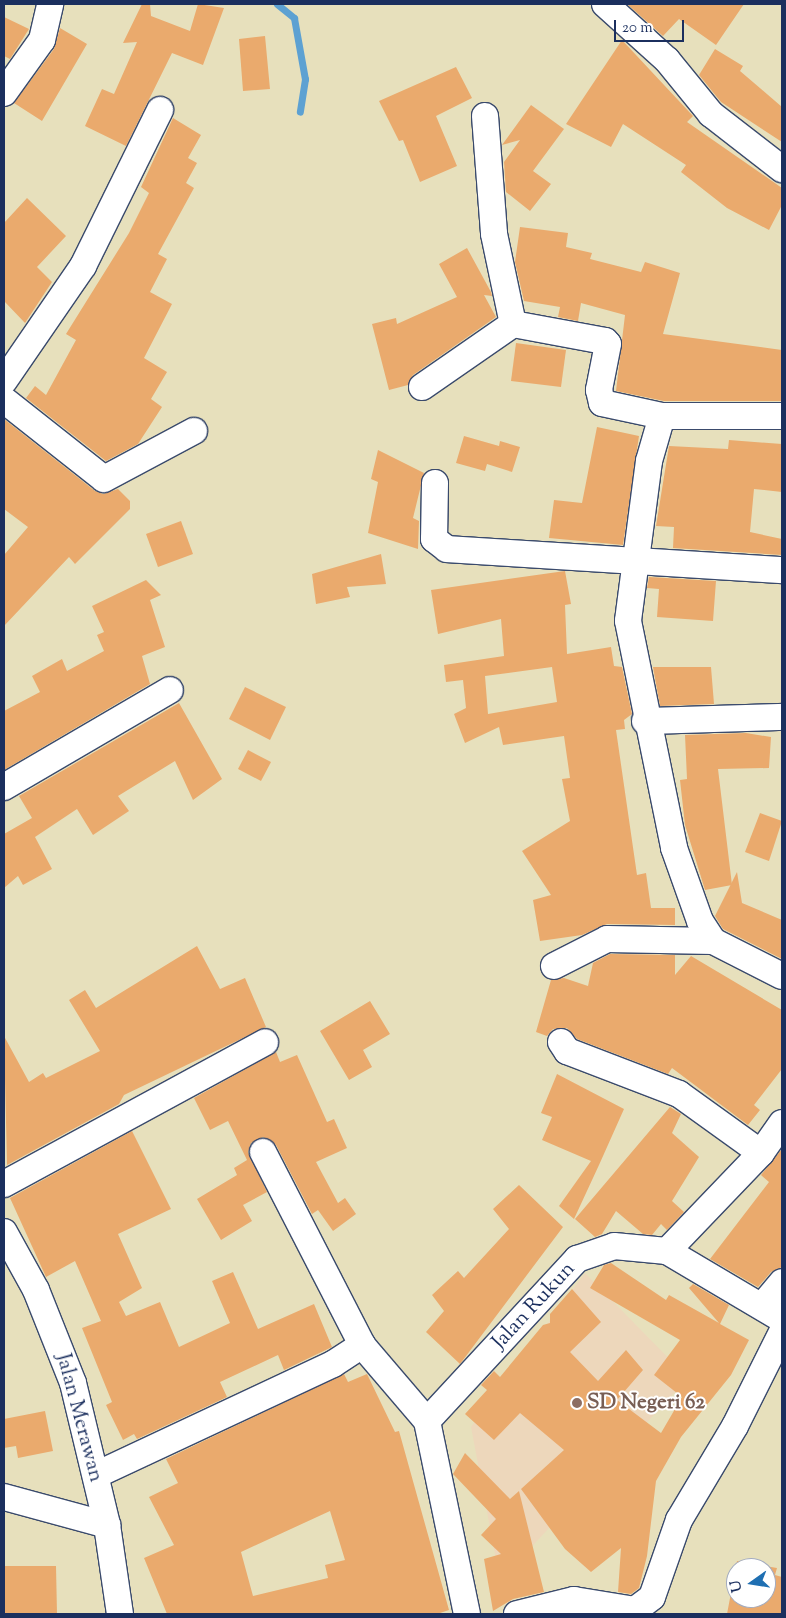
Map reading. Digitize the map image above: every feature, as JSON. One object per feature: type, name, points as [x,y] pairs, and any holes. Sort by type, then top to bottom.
[{"type":"street","points":[[4,93],[42,40],[50,4]]},
{"type":"street","points":[[605,4],[667,60],[711,114],[782,169]]},
{"type":"street","points":[[4,380],[83,266],[160,110]]},
{"type":"street","points":[[485,116],[494,234],[513,324]]},
{"type":"street","points":[[422,387],[513,324],[605,341],[608,344],[599,390],[602,403],[662,416],[782,416]]},
{"type":"street","points":[[4,400],[104,480],[194,431]]},
{"type":"street","points":[[662,416],[649,461],[634,559],[628,621],[645,721],[674,848],[700,922],[713,942]]},
{"type":"street","points":[[435,483],[434,536],[442,547],[516,555],[634,559],[782,570]]},
{"type":"street","points":[[4,787],[170,690]]},
{"type":"street","points":[[645,721],[782,717]]},
{"type":"street","points":[[554,966],[607,939],[713,942],[782,976]]},
{"type":"street","points":[[4,1184],[265,1042]]},
{"type":"street","points":[[561,1042],[566,1051],[679,1094],[761,1153]]},
{"type":"street","points":[[782,1123],[761,1153],[668,1251],[772,1313],[782,1282]]},
{"type":"street","points":[[263,1152],[362,1345],[427,1421],[467,1614]]},
{"type":"street","name":"Jalan Merawan","points":[[4,1232],[58,1341],[96,1475],[107,1525],[120,1614]]},
{"type":"street","name":"Jalan Rukun","points":[[427,1421],[577,1259],[614,1246],[668,1251]]},
{"type":"street","points":[[517,1614],[574,1600],[635,1610],[652,1597],[679,1520],[735,1426],[782,1332]]},
{"type":"street","points":[[96,1475],[333,1364],[362,1345]]},
{"type":"street","points":[[4,1497],[107,1525]]},
{"type":"shaded area","name":"SD Negeri 62","points":[[585,1273],[688,1378],[500,1581],[471,1427]]},
{"type":"building","points":[[142,4],[150,4],[151,16],[190,31],[198,4],[224,8],[203,65],[172,53],[126,146],[85,126],[102,89],[114,94],[137,42],[123,43]]},
{"type":"building","points":[[627,4],[744,4],[716,45],[679,19],[663,36]]},
{"type":"building","points":[[4,17],[29,29],[10,59],[4,56]]},
{"type":"building","points":[[60,28],[87,44],[42,121],[14,103],[54,49]]},
{"type":"building","points":[[265,36],[270,89],[243,91],[239,39]]},
{"type":"building","points":[[622,40],[693,116],[687,122],[782,188],[782,205],[769,230],[727,208],[681,172],[686,165],[623,124],[611,147],[566,124]]},
{"type":"building","points":[[715,49],[743,66],[740,71],[782,107],[782,142],[721,102],[699,75]]},
{"type":"building","points":[[456,67],[472,98],[436,116],[457,166],[420,182],[403,140],[399,141],[379,101]]},
{"type":"building","points":[[531,105],[564,129],[533,171],[551,184],[530,211],[506,192],[504,162],[520,140],[502,145]]},
{"type":"building","points":[[173,118],[201,135],[188,158],[197,163],[186,183],[194,188],[158,254],[167,259],[150,292],[172,304],[144,358],[167,372],[151,399],[162,407],[138,444],[106,461],[26,398],[35,386],[46,395],[76,340],[66,334],[129,233],[149,193],[141,187]]},
{"type":"building","points":[[27,198],[66,236],[37,267],[52,282],[25,323],[4,301],[4,223]]},
{"type":"building","points":[[520,227],[568,233],[566,247],[592,253],[590,259],[641,272],[645,262],[680,273],[663,334],[782,350],[782,401],[664,401],[616,391],[625,315],[581,303],[578,321],[558,317],[560,307],[524,301],[515,262]]},
{"type":"building","points":[[467,248],[491,292],[492,296],[484,295],[496,317],[413,375],[408,385],[389,390],[372,324],[396,318],[397,324],[457,297],[439,264]]},
{"type":"building","points":[[516,343],[566,350],[561,387],[511,381]]},
{"type":"building","points":[[4,419],[95,491],[103,494],[118,489],[130,501],[130,509],[75,564],[69,557],[4,626],[4,555],[28,527],[4,509]]},
{"type":"building","points":[[597,427],[639,436],[623,545],[549,538],[554,500],[582,503]]},
{"type":"building","points":[[464,436],[499,446],[500,441],[520,447],[512,472],[487,464],[485,471],[456,463]]},
{"type":"building","points":[[729,440],[782,444],[782,492],[754,489],[750,532],[782,539],[782,555],[673,548],[674,527],[656,526],[669,446],[728,449]]},
{"type":"building","points":[[378,450],[424,473],[413,518],[419,521],[418,549],[368,533],[378,482],[371,479]]},
{"type":"building","points":[[181,521],[193,554],[158,567],[146,534]]},
{"type":"building","points":[[381,554],[386,584],[347,587],[350,597],[316,604],[312,574]]},
{"type":"building","points":[[565,571],[571,604],[565,605],[567,654],[611,647],[614,666],[622,667],[632,714],[624,720],[625,729],[616,730],[637,875],[646,873],[651,908],[675,908],[675,925],[607,924],[582,935],[540,941],[533,900],[551,895],[522,851],[570,821],[562,779],[570,778],[564,736],[503,745],[499,727],[465,743],[454,714],[466,708],[463,680],[446,682],[444,665],[504,656],[501,619],[438,634],[431,590]],"holes":[[[552,667],[557,702],[488,714],[485,676]]]},
{"type":"building","points":[[649,577],[716,581],[713,621],[657,617],[659,589],[647,588]]},
{"type":"building","points":[[146,580],[161,595],[150,600],[165,647],[142,656],[150,684],[4,770],[4,711],[40,692],[32,676],[62,659],[67,671],[104,651],[97,635],[104,632],[92,606]]},
{"type":"building","points":[[653,667],[711,667],[714,704],[660,706]]},
{"type":"building","points":[[245,687],[286,707],[270,740],[229,719]]},
{"type":"building","points":[[179,703],[222,779],[193,800],[175,761],[118,796],[129,811],[93,835],[77,809],[35,837],[52,869],[23,885],[18,876],[4,888],[4,834],[32,818],[19,796]]},
{"type":"building","points":[[746,733],[771,737],[769,768],[718,769],[732,885],[705,890],[685,825],[680,780],[687,779],[685,735]]},
{"type":"building","points":[[248,750],[271,762],[261,781],[238,769]]},
{"type":"building","points":[[760,813],[782,821],[769,861],[745,852]]},
{"type":"building","points":[[737,872],[742,903],[782,920],[782,959],[723,929],[715,916]]},
{"type":"building","points":[[197,946],[220,989],[245,978],[266,1027],[124,1095],[119,1104],[7,1165],[4,1036],[29,1082],[43,1073],[46,1078],[100,1051],[69,1000],[85,990],[96,1008]]},
{"type":"building","points":[[610,954],[675,955],[675,975],[691,956],[782,1010],[782,1069],[754,1105],[760,1110],[748,1125],[672,1068],[668,1074],[577,1039],[567,1028],[553,1029],[547,1036],[536,1032],[551,980],[564,978],[588,986],[593,963]]},
{"type":"building","points":[[370,1001],[390,1034],[363,1050],[372,1067],[349,1080],[320,1031]]},
{"type":"building","points":[[276,1052],[280,1062],[297,1055],[327,1122],[334,1119],[347,1148],[316,1162],[338,1203],[345,1198],[356,1214],[333,1231],[318,1210],[312,1214],[276,1145],[263,1137],[251,1143],[248,1152],[267,1192],[243,1205],[252,1221],[221,1240],[197,1199],[237,1175],[234,1168],[247,1160],[228,1121],[210,1130],[194,1098]]},
{"type":"building","points":[[557,1074],[624,1109],[574,1219],[559,1206],[591,1161],[542,1140],[552,1117],[541,1113]]},
{"type":"building","points":[[670,1107],[681,1114],[672,1133],[699,1157],[672,1201],[684,1212],[667,1230],[661,1224],[652,1235],[643,1234],[616,1211],[602,1234],[595,1237],[575,1219]]},
{"type":"building","points":[[132,1131],[171,1209],[118,1234],[142,1288],[119,1302],[126,1316],[160,1302],[179,1347],[230,1323],[212,1281],[233,1272],[258,1329],[314,1304],[332,1347],[284,1370],[278,1355],[220,1382],[227,1397],[137,1439],[134,1434],[123,1440],[106,1405],[112,1402],[82,1328],[101,1321],[75,1261],[46,1277],[10,1198]]},
{"type":"building","points":[[782,1149],[782,1267],[771,1272],[758,1287],[710,1259],[769,1182],[761,1175]]},
{"type":"building","points":[[519,1185],[563,1227],[460,1364],[426,1332],[444,1311],[432,1295],[458,1271],[464,1278],[509,1229],[493,1209]]},
{"type":"building","points":[[611,1263],[666,1300],[669,1295],[719,1323],[689,1288],[693,1284],[729,1305],[720,1324],[749,1340],[731,1375],[681,1437],[656,1481],[647,1556],[639,1588],[631,1594],[618,1592],[621,1548],[591,1572],[565,1549],[521,1489],[564,1450],[520,1413],[494,1440],[465,1414],[487,1390],[481,1385],[494,1371],[500,1377],[543,1325],[550,1323],[550,1314],[572,1289],[601,1322],[570,1352],[598,1381],[626,1350],[643,1370],[617,1400],[661,1433],[682,1397],[654,1375],[680,1340],[590,1288],[604,1265]]},
{"type":"building","points":[[344,1374],[348,1382],[367,1374],[395,1432],[399,1431],[449,1610],[437,1614],[167,1614],[144,1558],[174,1545],[149,1497],[178,1483],[166,1459]],"holes":[[[330,1511],[345,1560],[325,1565],[328,1578],[253,1596],[241,1552]]]},
{"type":"building","points":[[45,1411],[53,1451],[18,1458],[16,1446],[4,1448],[4,1419]]},
{"type":"building","points":[[465,1453],[510,1499],[519,1491],[544,1592],[513,1599],[493,1611],[484,1559],[501,1554],[481,1535],[496,1519],[453,1474]]},
{"type":"building","points":[[4,1566],[56,1566],[57,1614],[4,1614]]},
{"type":"building","points":[[776,1575],[782,1577],[782,1614],[727,1614],[728,1608],[776,1608]]},
{"type":"waterway","points":[[277,4],[294,18],[305,79],[300,112]]},
{"type":"place","name":"SD Negeri 62","points":[[577,1403]]}]
